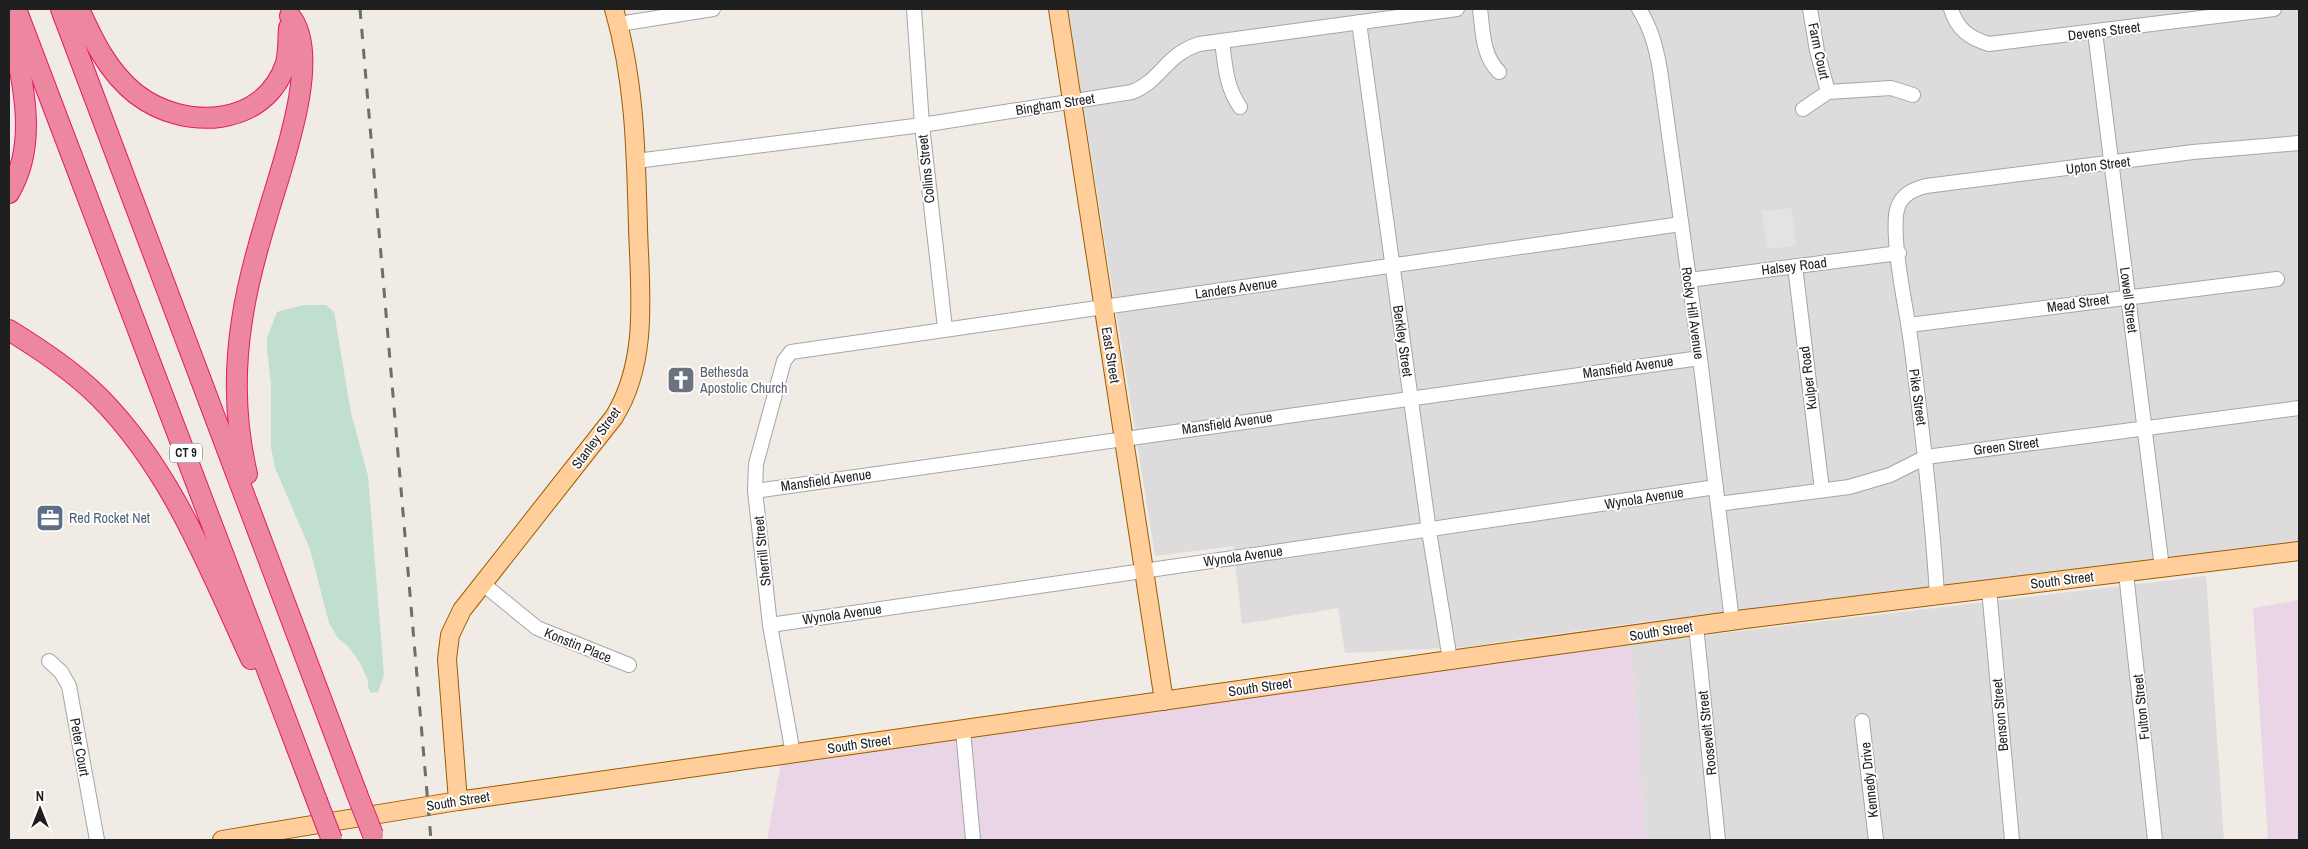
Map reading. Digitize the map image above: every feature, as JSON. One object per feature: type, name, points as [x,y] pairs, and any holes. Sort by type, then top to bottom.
[{"type":"highway","name":"CT 9","points":[[16,9],[332,840]]},
{"type":"highway","points":[[61,9],[374,838]]},
{"type":"highway","points":[[79,9],[105,59],[129,88],[143,99],[164,110],[188,117],[204,118],[222,117],[243,112],[267,93],[278,80],[286,62],[290,12]]},
{"type":"highway","points":[[9,10],[22,72],[26,120],[21,160],[9,193]]},
{"type":"highway","points":[[259,534],[255,504],[240,438],[237,404],[237,362],[249,282],[293,127],[300,94],[300,38],[298,26],[290,12]]},
{"type":"highway","points":[[9,330],[53,359],[92,391],[124,425],[150,458],[183,515],[272,705],[293,736]]},
{"type":"main road","name":"East Street","points":[[1058,9],[1164,701]]},
{"type":"main road","name":"Stanley Street","points":[[458,801],[448,647],[450,635],[458,617],[606,428],[625,396],[633,370],[640,328],[636,161],[632,91],[617,16]]},
{"type":"main road","name":"South Street","points":[[222,840],[258,837],[458,801],[1450,660],[1732,621],[2299,551]]},
{"type":"street","points":[[617,16],[713,9]]},
{"type":"street","name":"Collins Street","points":[[914,9],[922,125],[945,328]]},
{"type":"street","name":"Bingham Street","points":[[636,161],[922,125],[1132,92],[1146,86],[1172,58],[1184,49],[1222,41],[1457,9]]},
{"type":"street","points":[[1480,9],[1486,52],[1491,64],[1499,72]]},
{"type":"street","name":"Rocky Hill Avenue","points":[[1639,9],[1648,24],[1656,46],[1700,358],[1732,621]]},
{"type":"street","name":"Farm Court","points":[[1810,9],[1828,92]]},
{"type":"street","name":"Devens Street","points":[[1950,9],[1962,31],[1973,39],[1989,44],[2274,9]]},
{"type":"street","name":"Berkley Street","points":[[1359,22],[1429,531],[1450,660]]},
{"type":"street","name":"Lowell Street","points":[[2095,32],[2162,568]]},
{"type":"street","points":[[1222,41],[1226,78],[1232,96],[1240,107]]},
{"type":"street","points":[[1803,109],[1828,92],[1891,88],[1913,95]]},
{"type":"street","name":"Upton Street","points":[[1901,200],[1911,190],[1926,186],[2193,152],[2299,143]]},
{"type":"street","name":"Pike Street","points":[[1901,200],[1896,214],[1899,253],[1926,457],[1937,595]]},
{"type":"street","name":"Landers Avenue","points":[[791,352],[945,328],[1681,224]]},
{"type":"street","name":"Halsey Road","points":[[1689,280],[1899,253]]},
{"type":"street","name":"Kulper Road","points":[[1795,266],[1822,490]]},
{"type":"street","name":"Mead Street","points":[[1908,325],[2277,278]]},
{"type":"street","name":"Sherrill Street","points":[[791,352],[784,361],[756,464],[755,490],[770,625],[793,754]]},
{"type":"street","name":"Mansfield Avenue","points":[[755,490],[1700,358]]},
{"type":"street","name":"Green Street","points":[[1718,504],[1849,487],[1890,475],[1926,457],[2299,408]]},
{"type":"street","name":"Wynola Avenue","points":[[770,625],[1144,569],[1429,531],[1716,487]]},
{"type":"street","name":"Fulton Street","points":[[2126,573],[2155,840]]},
{"type":"street","name":"Konstin Place","points":[[483,584],[537,628],[629,665]]},
{"type":"street","name":"Benson Street","points":[[1989,589],[2012,840]]},
{"type":"street","name":"Roosevelt Street","points":[[1696,626],[1718,840]]},
{"type":"street","name":"Peter Court","points":[[49,662],[61,672],[69,686],[97,840]]},
{"type":"street","name":"Kennedy Drive","points":[[1862,721],[1876,840]]},
{"type":"street","points":[[963,730],[973,840]]},
{"type":"shaded area","points":[[1068,9],[2299,9],[2299,543],[1627,624],[1465,647],[1345,653],[1338,608],[1242,624],[1233,546],[1155,556]]},
{"type":"shaded area","points":[[1792,208],[1796,246],[1767,249],[1762,211]]},
{"type":"shaded area","points":[[2206,576],[2224,840],[1646,840],[1631,644]]},
{"type":"shaded area","points":[[2299,600],[2299,840],[2268,840],[2253,608]]},
{"type":"shaded area","points":[[1631,644],[1646,840],[767,840],[781,763]]},
{"type":"green space","points":[[304,305],[326,305],[334,312],[351,413],[368,476],[384,675],[378,692],[371,693],[368,687],[368,680],[360,663],[348,646],[338,638],[329,623],[310,549],[275,468],[271,447],[271,385],[267,338],[277,312]]},
{"type":"railway","points":[[360,9],[431,840]]},
{"type":"place","name":"Bethesda Apostolic Church","points":[[681,380]]},
{"type":"place","name":"Red Rocket Net","points":[[50,518]]}]
